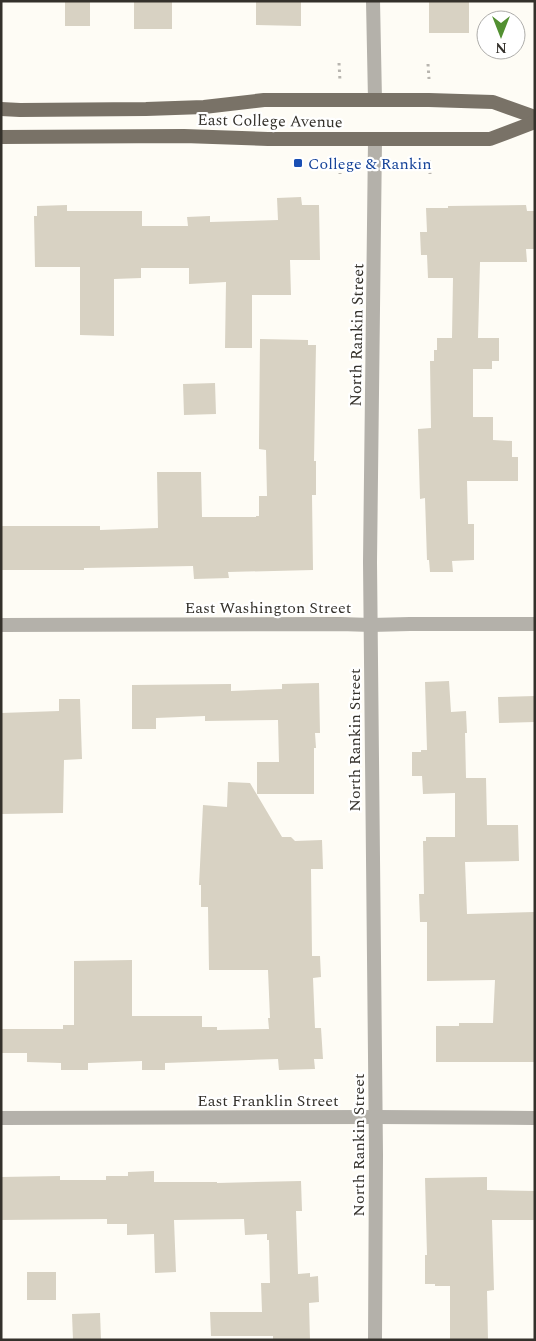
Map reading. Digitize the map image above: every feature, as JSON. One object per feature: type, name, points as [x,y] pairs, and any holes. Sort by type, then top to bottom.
[{"type":"main road","name":"East College Avenue","points":[[1,109],[146,109],[204,107],[264,100],[375,100],[493,102],[535,117]]},
{"type":"main road","name":"East College Avenue","points":[[1,137],[184,136],[268,140],[490,139],[535,122]]},
{"type":"street","points":[[373,1],[375,100]]},
{"type":"street","name":"North Rankin Street","points":[[375,140],[370,562],[376,1117],[375,1340]]},
{"type":"street","name":"East Washington Street","points":[[1,625],[535,624]]},
{"type":"street","name":"East Franklin Street","points":[[1,1118],[535,1118]]},
{"type":"building","points":[[65,1],[90,1],[90,26],[65,26]]},
{"type":"building","points":[[134,1],[172,1],[172,29],[134,29]]},
{"type":"building","points":[[256,1],[301,1],[301,26],[256,25]]},
{"type":"building","points":[[429,1],[469,1],[469,33],[429,33]]},
{"type":"building","points":[[301,197],[302,205],[319,205],[320,260],[290,260],[291,295],[252,295],[252,348],[225,348],[226,282],[189,284],[189,268],[141,268],[141,278],[114,279],[114,336],[80,335],[80,267],[35,267],[34,216],[37,216],[37,206],[67,205],[67,211],[142,211],[142,226],[188,226],[187,217],[210,216],[210,222],[278,220],[277,198]]},
{"type":"building","points":[[526,205],[527,211],[535,211],[535,249],[526,249],[527,262],[480,262],[478,338],[499,338],[499,361],[492,361],[492,369],[473,369],[473,417],[493,417],[493,440],[512,441],[512,457],[518,457],[518,481],[467,481],[468,524],[474,524],[474,560],[452,561],[453,572],[430,572],[429,560],[427,560],[425,498],[420,499],[418,429],[431,428],[430,361],[434,361],[434,350],[437,350],[437,338],[452,338],[453,278],[428,278],[427,255],[421,255],[420,232],[427,232],[426,208]]},
{"type":"building","points":[[260,339],[308,340],[308,345],[316,345],[314,461],[316,461],[316,495],[312,495],[313,570],[228,572],[229,578],[194,579],[193,566],[84,568],[84,570],[1,570],[1,526],[100,526],[100,530],[158,528],[157,472],[201,472],[202,517],[259,516],[259,496],[267,496],[266,450],[259,449]]},
{"type":"building","points":[[215,383],[216,414],[184,415],[183,384]]},
{"type":"building","points":[[449,681],[451,712],[466,711],[466,778],[486,778],[487,825],[518,825],[519,861],[465,862],[467,914],[534,912],[535,1062],[436,1062],[436,1026],[459,1026],[459,1023],[493,1023],[495,980],[427,981],[427,922],[420,922],[419,894],[424,894],[423,841],[426,841],[426,837],[455,837],[455,793],[423,794],[422,776],[412,776],[412,752],[427,750],[425,682]]},
{"type":"building","points":[[319,683],[320,733],[315,733],[314,794],[257,794],[257,762],[279,762],[278,720],[205,721],[205,716],[156,718],[156,729],[132,729],[132,685],[231,684],[231,691],[282,689],[282,684]]},
{"type":"building","points":[[535,696],[535,722],[499,723],[498,697]]},
{"type":"building","points":[[59,699],[80,699],[82,759],[64,760],[63,813],[1,814],[1,713],[59,711]]},
{"type":"building","points":[[228,782],[250,783],[282,837],[291,837],[295,841],[322,840],[323,869],[311,869],[312,956],[320,956],[321,977],[313,978],[315,1028],[321,1028],[323,1059],[314,1059],[315,1069],[279,1070],[278,1059],[165,1063],[165,1070],[142,1070],[142,1061],[88,1063],[88,1070],[61,1070],[61,1063],[27,1062],[27,1053],[1,1053],[1,1029],[63,1029],[63,1025],[74,1025],[74,961],[132,960],[132,1016],[202,1016],[202,1027],[217,1027],[217,1030],[269,1029],[268,970],[209,970],[208,907],[201,907],[201,885],[199,885],[203,805],[227,807]]},
{"type":"building","points":[[154,1171],[154,1182],[301,1181],[302,1211],[296,1211],[298,1274],[310,1273],[310,1277],[318,1276],[319,1302],[309,1303],[310,1340],[273,1340],[273,1336],[211,1336],[210,1312],[262,1312],[261,1283],[270,1283],[269,1240],[267,1240],[267,1234],[245,1235],[244,1219],[174,1220],[176,1272],[155,1273],[154,1234],[127,1235],[127,1224],[107,1224],[107,1219],[1,1220],[1,1177],[60,1176],[60,1180],[106,1180],[106,1176],[128,1176],[128,1172]]},
{"type":"building","points":[[487,1177],[487,1190],[535,1191],[535,1220],[492,1220],[494,1290],[487,1291],[488,1340],[450,1340],[450,1286],[425,1284],[425,1255],[427,1255],[425,1178]]},
{"type":"building","points":[[27,1272],[56,1272],[56,1300],[27,1300]]},
{"type":"building","points":[[100,1313],[101,1340],[73,1340],[72,1314]]},
{"type":"place","name":"College & Rankin","points":[[298,163]]}]
